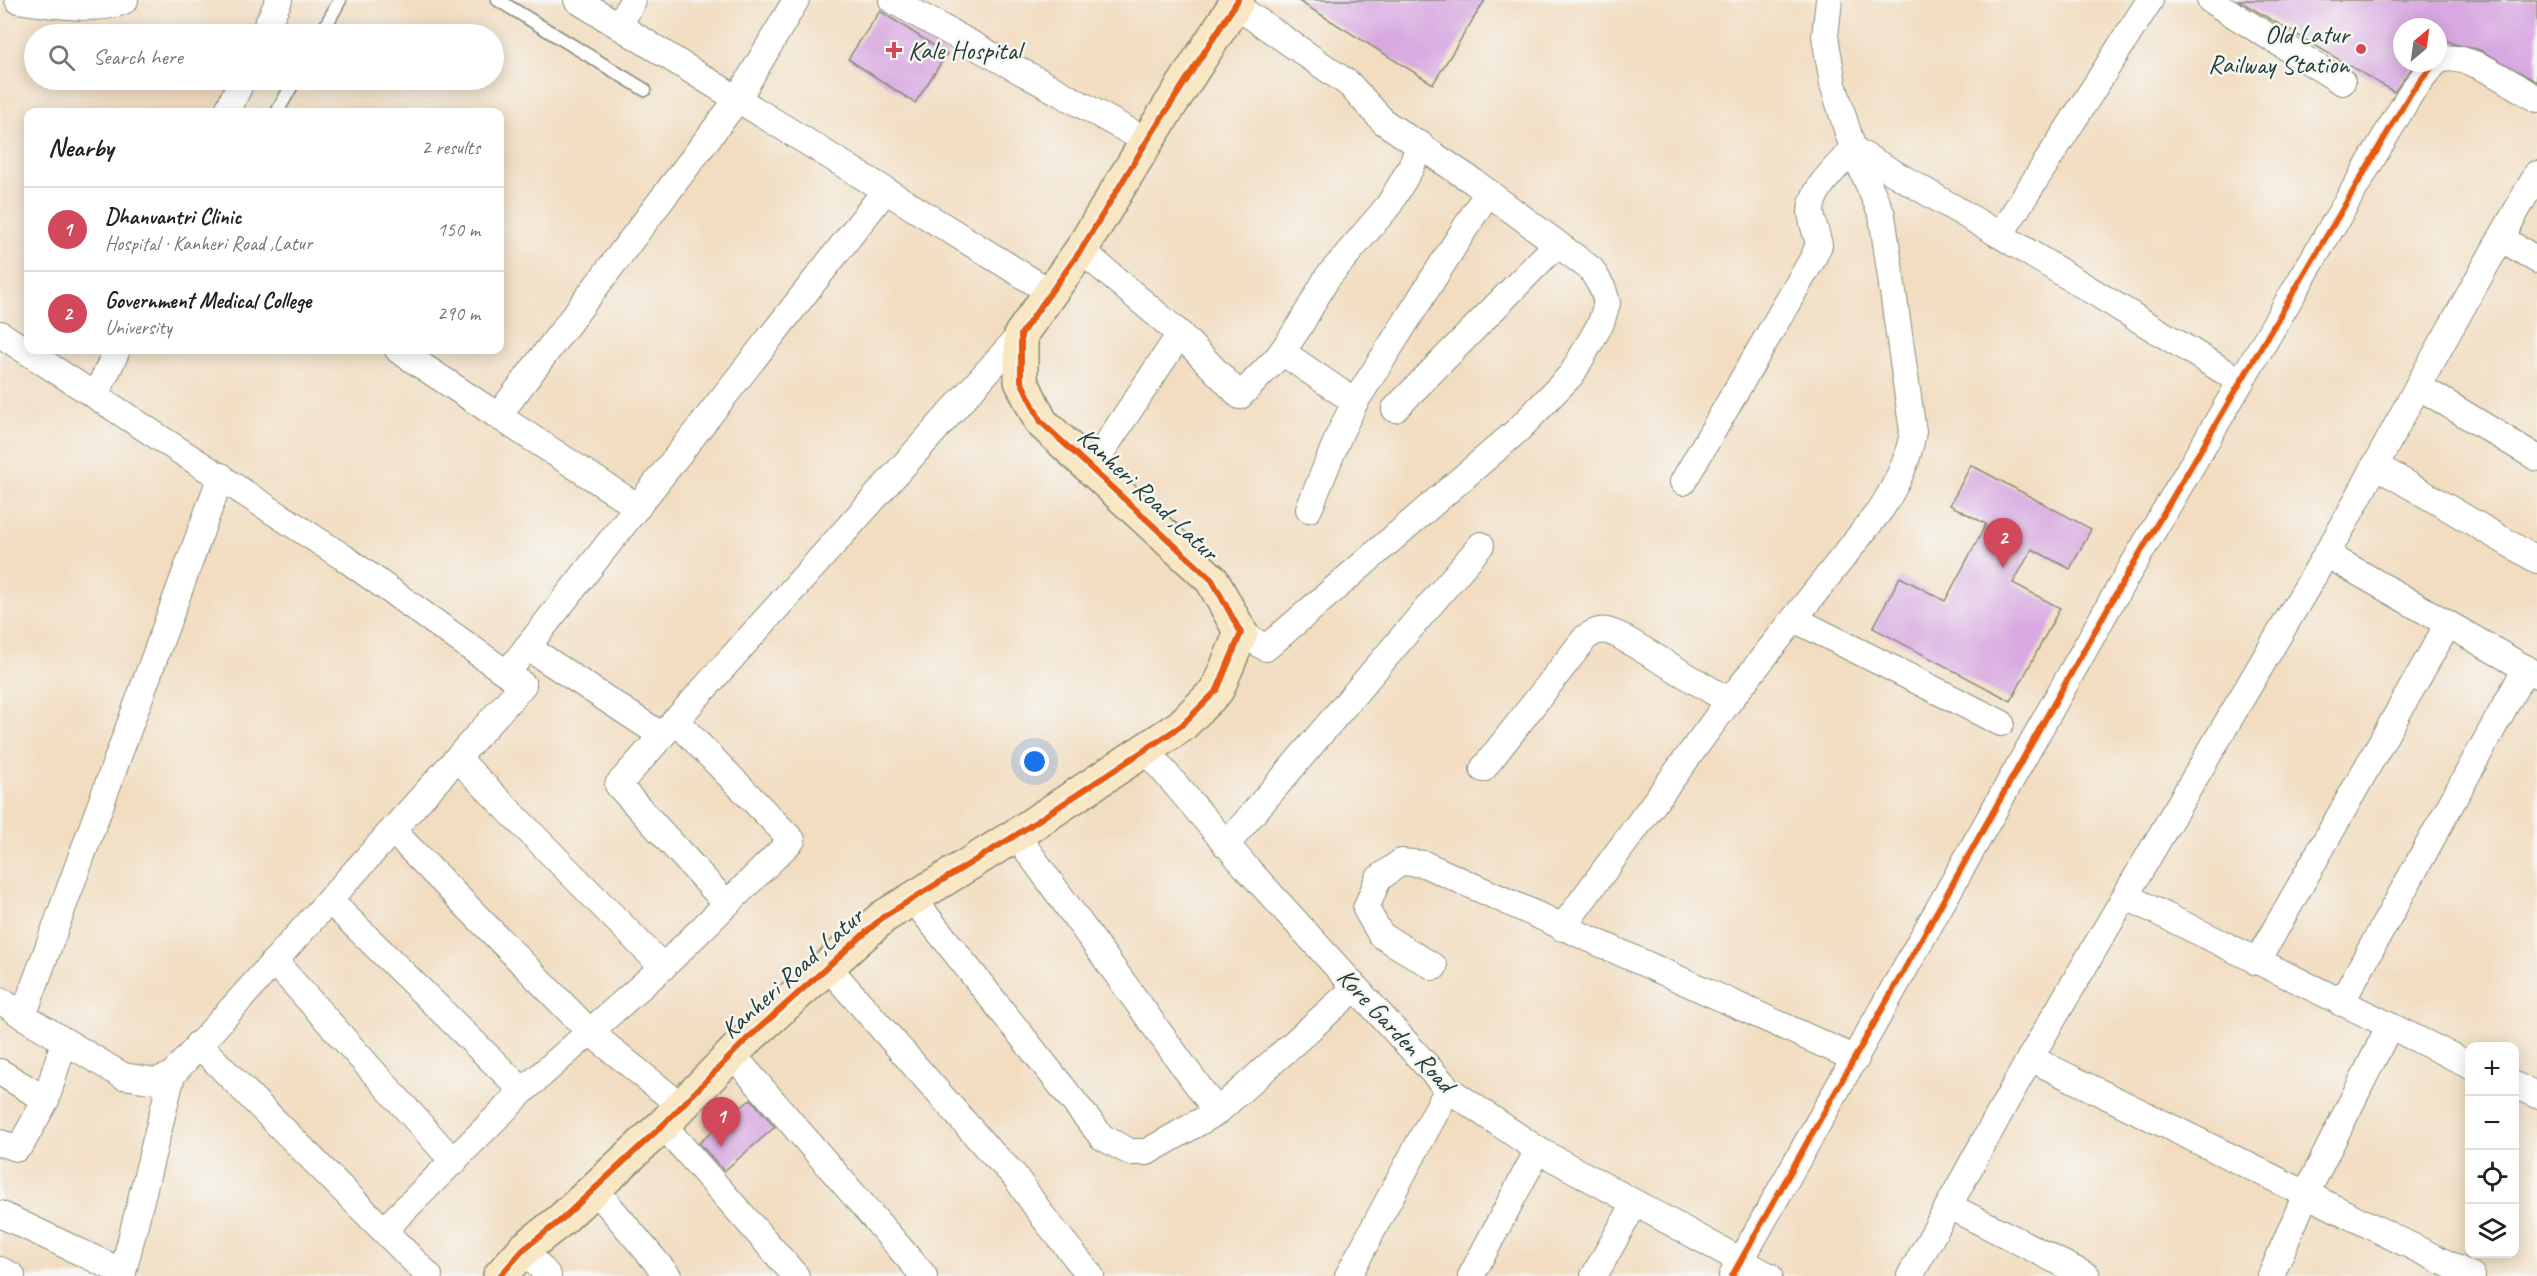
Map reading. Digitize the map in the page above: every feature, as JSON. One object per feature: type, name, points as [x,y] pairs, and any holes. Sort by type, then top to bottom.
[{"type":"street","points":[[18,0],[52,6],[112,5],[126,0]]},
{"type":"street","points":[[268,24],[279,0]]},
{"type":"street","points":[[577,0],[1050,292]]},
{"type":"street","points":[[619,26],[633,0]]},
{"type":"street","points":[[498,416],[737,100],[796,0]]},
{"type":"street","points":[[892,0],[1147,141]]},
{"type":"street","points":[[1562,928],[1729,701],[1881,509],[1897,484],[1909,456],[1913,432],[1882,215],[1853,149],[1833,84],[1825,36],[1829,0]]},
{"type":"street","points":[[2000,236],[2150,0]]},
{"type":"street","points":[[2210,0],[2342,82]]},
{"type":"street","points":[[727,904],[618,785],[1021,334],[1081,250],[1147,141],[1237,2],[1349,84],[1384,122],[1420,144],[1488,192],[1591,269],[1604,289],[1607,303],[1601,323],[1572,374],[1518,430],[1266,648],[1241,633]]},
{"type":"street","points":[[2447,60],[2457,58],[2471,62],[2537,99]]},
{"type":"street","points":[[1737,1269],[2110,604],[2412,91],[2428,72]]},
{"type":"street","points":[[229,108],[237,90]]},
{"type":"street","points":[[1081,250],[1180,334],[1240,396],[1282,352],[1327,278],[1389,204],[1411,167],[1420,144]]},
{"type":"street","points":[[1853,149],[2240,381]]},
{"type":"street","points":[[1683,482],[1816,252],[1819,245],[1811,215],[1812,204],[1819,189],[1853,149]]},
{"type":"street","points":[[1910,1276],[2030,1058],[2326,554],[2537,174]]},
{"type":"street","points":[[507,673],[885,191]]},
{"type":"street","points":[[1309,509],[1355,402],[1488,192]]},
{"type":"street","points":[[2501,238],[2537,260]]},
{"type":"street","points":[[1395,410],[1557,244]]},
{"type":"street","name":"Kanheri Road ,Latur","points":[[500,1276],[524,1249],[561,1220],[672,1115],[732,1054],[883,917],[1016,836],[1181,726],[1217,690],[1241,633],[1212,580],[1041,422],[1021,381],[1021,334]]},
{"type":"street","points":[[1090,469],[1180,334]]},
{"type":"street","points":[[4,342],[24,353]]},
{"type":"street","points":[[1282,352],[1355,402]]},
{"type":"street","points":[[0,1214],[122,1274],[172,1075],[523,685],[343,557],[96,394],[25,354]]},
{"type":"street","points":[[96,394],[115,354]]},
{"type":"street","points":[[404,354],[638,507]]},
{"type":"street","points":[[2418,386],[2537,458]]},
{"type":"street","points":[[2375,465],[2537,560]]},
{"type":"street","points":[[23,1016],[221,476]]},
{"type":"street","points":[[1226,845],[1482,545]]},
{"type":"street","points":[[2326,554],[2532,671],[2341,1003]]},
{"type":"street","points":[[1794,619],[2001,723]]},
{"type":"street","points":[[2258,962],[2448,624]]},
{"type":"street","points":[[1483,769],[1586,637],[1597,630],[1607,630],[1620,636],[1729,701]]},
{"type":"street","points":[[384,1230],[523,1091],[663,967],[792,840],[668,728],[527,647]]},
{"type":"street","name":"Kore Garden Road","points":[[1145,750],[1226,845],[1448,1089],[1538,1150],[1635,1203],[1737,1269],[1768,1276]]},
{"type":"street","points":[[458,759],[663,967]]},
{"type":"street","points":[[393,831],[672,1115],[785,1272]]},
{"type":"street","points":[[1016,836],[1217,1112]]},
{"type":"street","points":[[1434,967],[1381,935],[1366,909],[1378,879],[1401,861],[1424,864],[1856,1059]]},
{"type":"street","points":[[2125,896],[2465,1063]]},
{"type":"street","points":[[913,899],[1102,1137],[1130,1152],[1147,1152],[1217,1112],[1355,988]]},
{"type":"street","points":[[329,900],[523,1091]]},
{"type":"street","points":[[274,961],[454,1162]]},
{"type":"street","points":[[828,967],[979,1139],[1014,1175],[1044,1218],[1091,1276]]},
{"type":"street","points":[[0,1000],[123,1076],[156,1081],[172,1075]]},
{"type":"street","points":[[2271,1276],[2306,1194],[2389,1027]]},
{"type":"street","points":[[0,1143],[17,1148],[22,1143],[46,1100],[64,1041]]},
{"type":"street","points":[[198,1044],[429,1276]]},
{"type":"street","points":[[732,1054],[924,1276]]},
{"type":"street","points":[[2030,1058],[2472,1276]]},
{"type":"street","points":[[0,1072],[46,1100]]},
{"type":"street","points":[[2519,1087],[2537,1095]]},
{"type":"street","points":[[1347,1276],[1448,1089]]},
{"type":"street","points":[[1471,1276],[1538,1150]]},
{"type":"street","points":[[594,1188],[668,1276]]},
{"type":"street","points":[[1594,1276],[1635,1203]]},
{"type":"street","points":[[1949,1206],[2087,1276]]},
{"type":"street","points":[[524,1249],[548,1276]]},
{"type":"street","points":[[0,1270],[12,1276]]},
{"type":"lane","points":[[327,24],[340,0]]},
{"type":"lane","points":[[498,0],[645,90]]},
{"type":"lane","points":[[278,108],[289,90]]},
{"type":"building","points":[[1297,0],[1485,0],[1433,84]]},
{"type":"building","name":"Old Latur Railway Station","points":[[2238,0],[2537,0],[2537,82],[2480,50],[2447,40],[2447,18],[2393,18],[2393,72],[2409,72],[2394,92]]},
{"type":"building","points":[[880,11],[947,54],[915,103],[848,59]]},
{"type":"building","points":[[1971,465],[2091,529],[2070,569],[2032,549],[2013,583],[2060,608],[2011,701],[1873,628],[1900,577],[1945,601],[1986,524],[1950,505]]},
{"type":"building","points":[[751,1099],[775,1127],[724,1171],[699,1143]]},
{"type":"cycle path","points":[[500,1276],[524,1249],[561,1220],[663,1125],[746,1040],[883,917],[1016,835],[1181,726],[1217,690],[1241,633],[1212,580],[1041,422],[1021,381],[1021,334],[1081,250],[1147,141],[1238,0]]},
{"type":"cycle path","points":[[1732,1276],[2110,604],[2412,91],[2428,72]]},
{"type":"place","name":"Old Latur Railway Station","points":[[2361,49]]},
{"type":"place","name":"Kale Hospital","points":[[894,50]]},
{"type":"place","name":"Government Medical College","points":[[2003,568]]},
{"type":"place","name":"Dhanvantri Clinic","points":[[721,1147]]}]
